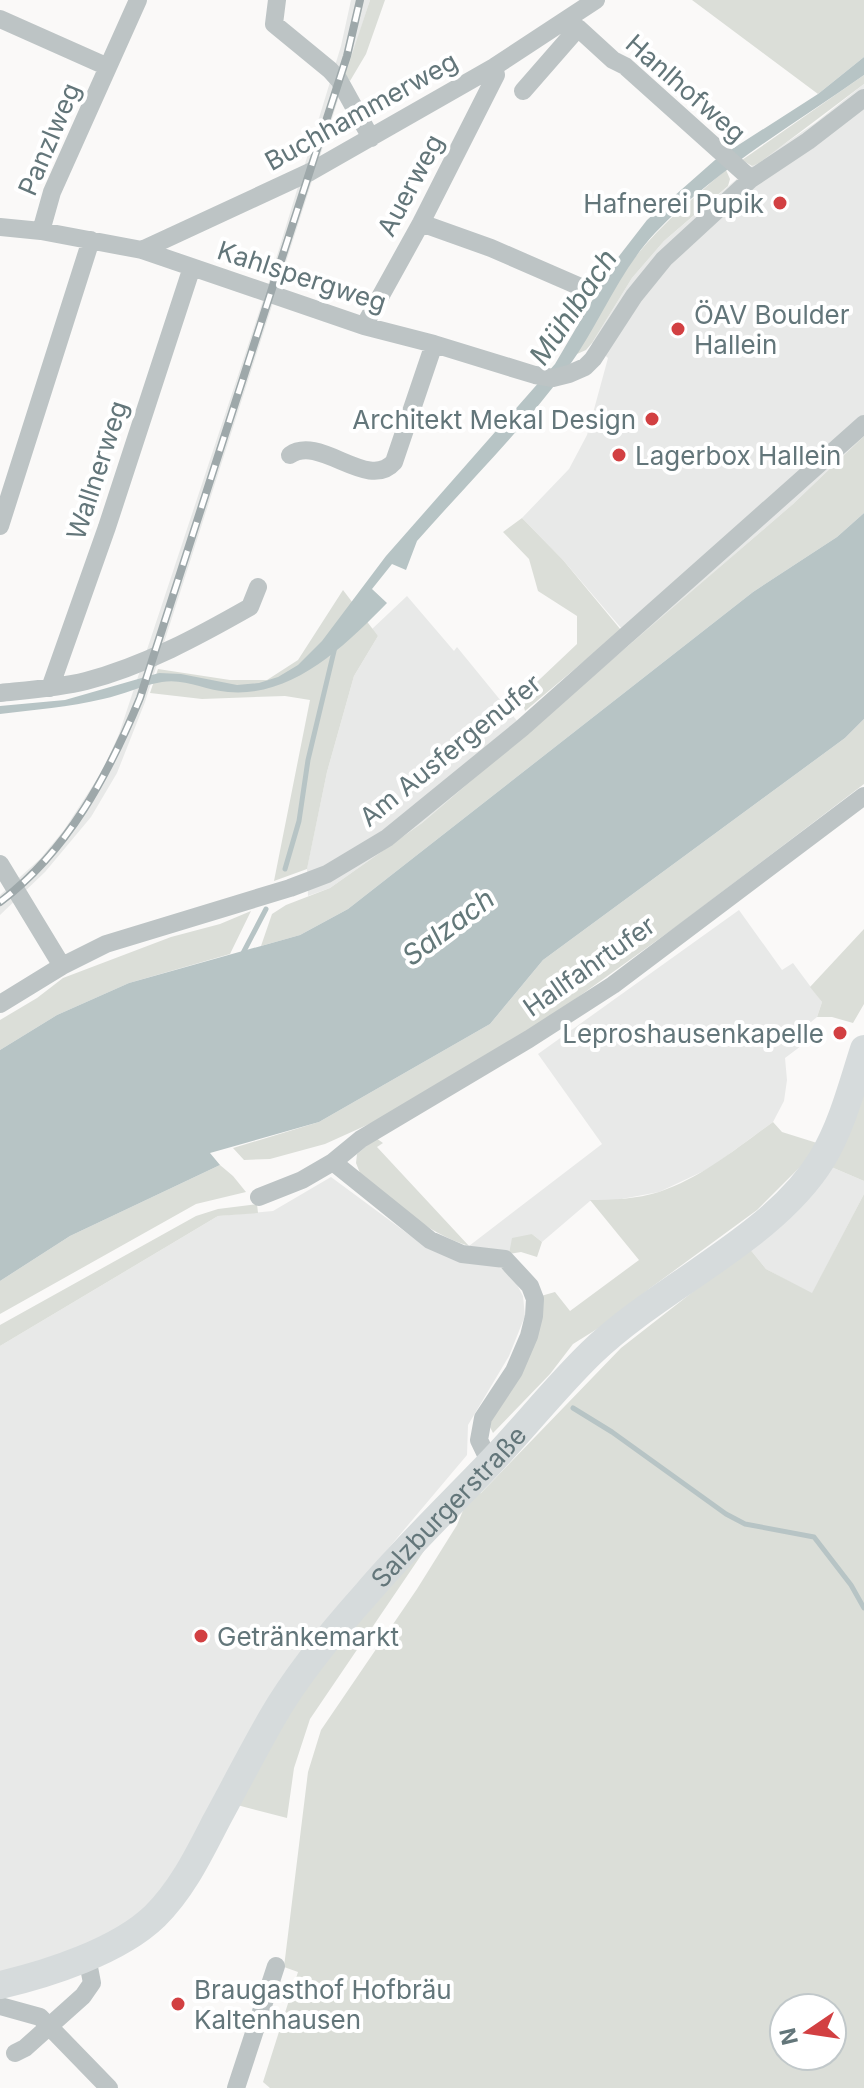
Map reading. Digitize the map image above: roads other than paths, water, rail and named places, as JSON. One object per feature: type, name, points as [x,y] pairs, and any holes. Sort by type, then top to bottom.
[{"type":"main road","name":"Salzburgerstraße","points":[[0,1985],[87,1957],[151,1920],[172,1898],[190,1871],[274,1713],[326,1641],[367,1592],[592,1352],[658,1297],[760,1226],[792,1197],[821,1161],[834,1137],[864,1049]]},
{"type":"street","name":"Panzlweg","points":[[41,231],[52,192],[138,0]]},
{"type":"street","points":[[277,0],[274,24],[339,80],[371,138]]},
{"type":"street","name":"Buchhammerweg","points":[[142,250],[310,172],[494,67],[596,0]]},
{"type":"street","name":"Panzlweg","points":[[0,19],[108,67]]},
{"type":"street","name":"Hanlhofweg","points":[[523,91],[578,28],[745,174]]},
{"type":"street","points":[[524,47],[545,66]]},
{"type":"street","name":"Auerweg","points":[[364,326],[421,223],[496,75],[494,67]]},
{"type":"street","points":[[745,174],[808,141],[864,98]]},
{"type":"street","name":"Kahlspergweg","points":[[0,227],[41,231],[142,250],[364,326],[434,344],[521,372],[553,378],[585,367],[664,259],[745,174]]},
{"type":"street","points":[[421,223],[491,248],[583,288]]},
{"type":"street","points":[[0,526],[91,240]]},
{"type":"street","name":"Wallnerweg","points":[[50,688],[107,527],[192,267]]},
{"type":"street","points":[[290,455],[298,450],[310,450],[375,472],[388,469],[394,462],[434,344]]},
{"type":"street","name":"Am Ausfergenufer","points":[[0,1004],[62,966],[106,944],[327,874],[387,838],[522,728],[864,424]]},
{"type":"street","points":[[0,693],[88,680],[154,657],[250,607],[258,587]]},
{"type":"street","name":"Hallfahrtufer","points":[[259,1197],[302,1180],[333,1162],[361,1139],[613,985],[864,796]]},
{"type":"street","points":[[0,864],[62,966]]},
{"type":"street","points":[[333,1162],[430,1240],[462,1254],[505,1259],[530,1286],[535,1308],[529,1336],[514,1371],[483,1418],[479,1440],[490,1463]]},
{"type":"street","points":[[15,2053],[49,2028],[83,1996],[92,1983],[87,1957]]},
{"type":"street","points":[[236,2088],[276,1966]]},
{"type":"street","points":[[0,2006],[40,2017],[109,2088]]},
{"type":"water","points":[[864,57],[864,75],[729,169],[655,233],[630,265],[580,350],[552,389],[417,541],[406,570],[392,564],[372,589],[387,603],[335,652],[295,678],[251,692],[228,692],[170,681],[90,702],[0,714],[0,706],[65,700],[159,673],[237,685],[278,677],[298,665],[322,641],[386,556],[555,364],[616,260],[647,220],[715,160],[818,94]]},
{"type":"water","name":"Salzach","points":[[864,513],[864,719],[845,738],[543,960],[490,1024],[319,1122],[210,1153],[220,1165],[70,1236],[0,1281],[0,1050],[57,1015],[129,983],[300,935],[348,909],[753,592],[837,537]]},
{"type":"waterway","points":[[285,869],[299,821],[308,760],[335,647]]},
{"type":"waterway","points":[[242,955],[266,909]]},
{"type":"waterway","points":[[573,1408],[612,1432],[726,1514],[745,1524],[814,1537],[851,1585],[864,1608]]},
{"type":"railway","points":[[0,902],[46,859],[84,810],[140,698],[347,56],[360,0]]},
{"type":"place","name":"Hafnerei Pupik","points":[[780,203]]},
{"type":"place","name":"ÖAV Boulder Hallein","points":[[678,329]]},
{"type":"place","name":"Architekt Mekal Design","points":[[652,419]]},
{"type":"place","name":"Lagerbox Hallein","points":[[619,455]]},
{"type":"place","name":"Leproshausenkapelle","points":[[840,1033]]},
{"type":"place","name":"Getränkemarkt","points":[[201,1636]]},
{"type":"place","name":"Braugasthof Hofbräu Kaltenhausen","points":[[178,2004]]},
{"type":"water label","name":"Mühlbach","points":[[573,307]]}]
